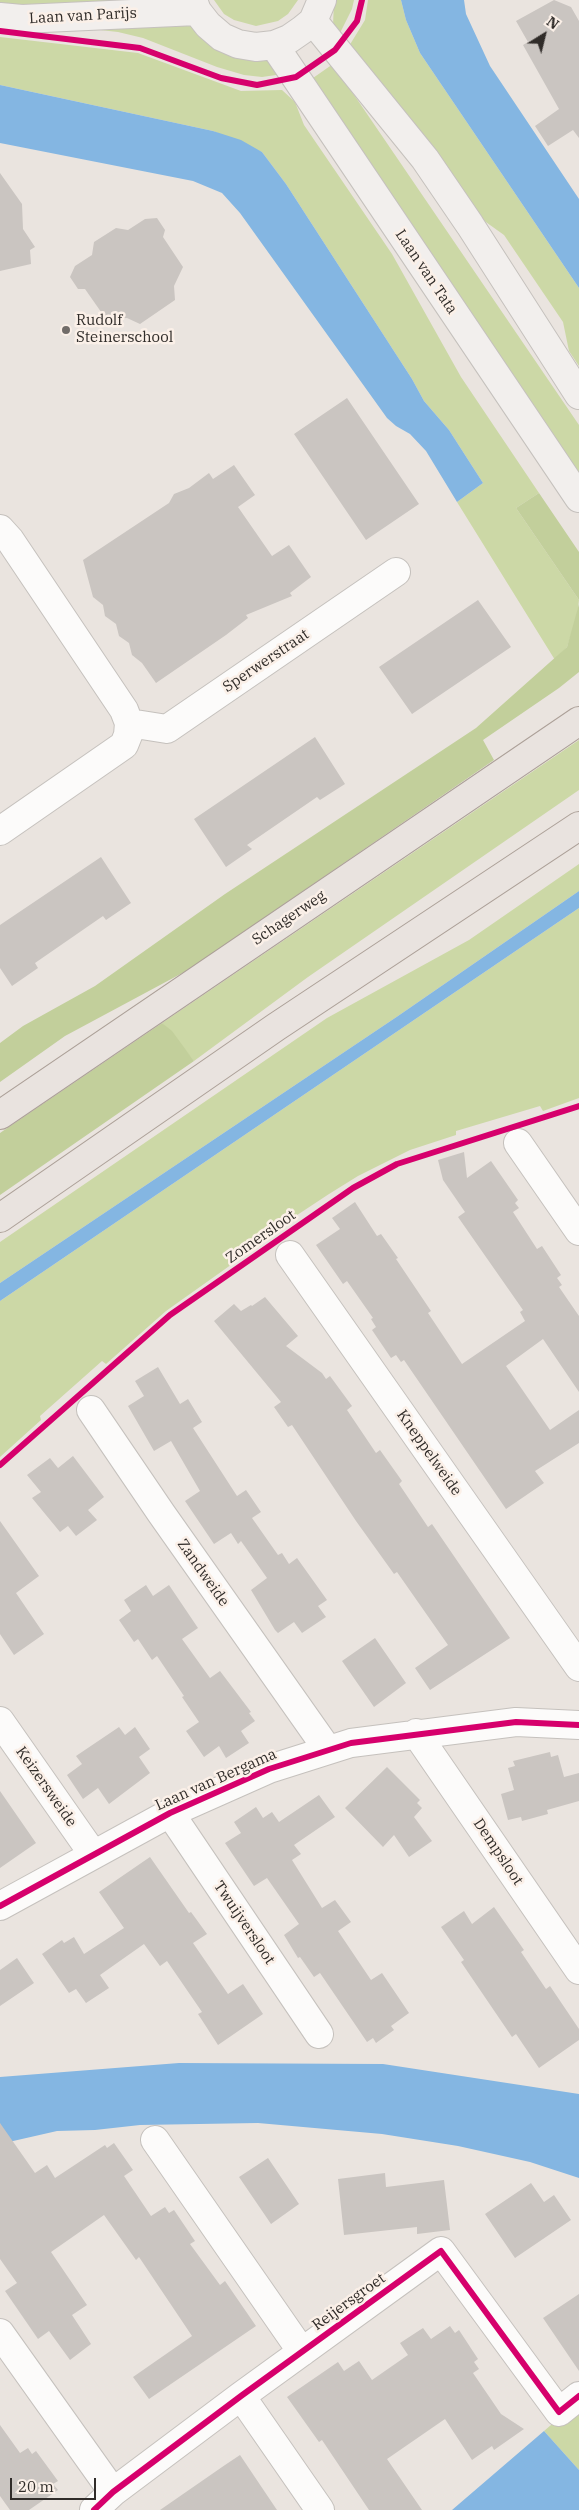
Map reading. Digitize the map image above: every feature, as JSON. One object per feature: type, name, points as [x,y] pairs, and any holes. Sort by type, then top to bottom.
[{"type":"main road","name":"Schagerweg","points":[[0,1115],[579,721]]},
{"type":"main road","points":[[0,1218],[276,1027],[579,826]]},
{"type":"street","name":"Laan van Parijs","points":[[0,17],[29,19],[195,6]]},
{"type":"street","points":[[195,6],[208,26],[222,37],[238,44],[256,47],[274,45],[289,40],[317,10],[470,225],[579,395]]},
{"type":"street","name":"Laan van Tata","points":[[274,45],[579,498]]},
{"type":"street","points":[[0,529],[10,540],[124,710],[129,723],[128,735],[124,745],[0,831]]},
{"type":"street","name":"Sperwerstraat","points":[[129,723],[167,728],[396,572]]},
{"type":"street","points":[[518,1143],[579,1231]]},
{"type":"street","name":"Kneppelweide","points":[[290,1255],[579,1667]]},
{"type":"street","name":"Zandweide","points":[[91,1410],[328,1750]]},
{"type":"street","name":"Keizersweide","points":[[0,1721],[92,1854]]},
{"type":"street","name":"Laan van Bergama","points":[[0,1906],[170,1813],[269,1768],[351,1742],[516,1722],[579,1725]]},
{"type":"street","name":"Dempsloot","points":[[416,1733],[579,1970]]},
{"type":"street","name":"Twuijversloot","points":[[170,1813],[319,2034]]},
{"type":"street","points":[[155,2140],[302,2352]]},
{"type":"street","name":"Reijersgroet","points":[[0,2333],[103,2501],[241,2396],[441,2251],[559,2412],[579,2396]]},
{"type":"street","points":[[241,2396],[320,2510]]},
{"type":"green space","points":[[0,0],[117,0],[7,10],[0,9]]},
{"type":"green space","points":[[214,0],[298,0],[288,14],[278,21],[256,26],[234,20],[224,14]]},
{"type":"green space","points":[[334,0],[354,0],[352,9],[340,33],[333,26]]},
{"type":"green space","points":[[368,0],[401,0],[406,20],[420,53],[579,288],[579,366],[569,351],[563,322],[504,235],[476,215],[346,51],[365,20]]},
{"type":"green space","points":[[187,23],[207,34],[268,60],[283,74],[262,77],[244,75],[217,67],[143,38],[118,32],[91,29]]},
{"type":"green space","points":[[0,37],[138,53],[241,91],[282,90],[295,102],[304,125],[392,254],[461,377],[539,493],[516,508],[579,600],[577,617],[567,647],[555,660],[457,502],[483,483],[449,430],[424,401],[412,379],[286,184],[262,152],[213,131],[0,85]]},
{"type":"green space","points":[[333,64],[579,425],[579,473],[313,78]]},
{"type":"green space","points":[[539,493],[579,552],[579,600],[516,508]]},
{"type":"green space","points":[[579,604],[579,672],[483,740],[494,760],[188,970],[65,1036],[0,1082],[0,1043],[23,1026],[95,986],[225,894],[476,728],[567,647]]},
{"type":"green space","points":[[579,740],[579,790],[308,977],[194,1061],[162,1023]]},
{"type":"green space","points":[[579,864],[579,891],[398,1016],[0,1283],[0,1242],[327,1018],[469,940]]},
{"type":"green space","points":[[579,908],[579,1098],[543,1111],[540,1106],[456,1131],[456,1135],[410,1150],[358,1176],[232,1258],[235,1262],[166,1311],[106,1364],[102,1361],[40,1416],[41,1420],[0,1457],[0,1301]]},
{"type":"green space","points":[[162,1023],[172,1031],[194,1061],[0,1195],[0,1133]]},
{"type":"green space","points":[[579,2401],[579,2470],[544,2431]]},
{"type":"water","points":[[401,0],[464,0],[466,14],[490,66],[579,199],[579,288],[420,53],[406,20]]},
{"type":"water","points":[[0,85],[213,131],[241,140],[262,152],[286,184],[412,379],[424,401],[449,430],[483,483],[457,502],[426,451],[410,434],[387,418],[240,213],[222,193],[193,181],[0,143]]},
{"type":"water","points":[[579,891],[579,908],[0,1301],[0,1283],[398,1016]]},
{"type":"water","points":[[179,2063],[383,2064],[579,2094],[579,2178],[530,2162],[458,2146],[382,2134],[258,2123],[140,2125],[95,2130],[57,2131],[0,2144],[0,2077]]},
{"type":"water","points":[[544,2431],[579,2470],[579,2510],[452,2510]]},
{"type":"building","points":[[554,0],[571,7],[579,21],[579,138],[573,130],[548,146],[535,126],[559,109],[523,45],[528,42],[516,21]]},
{"type":"building","points":[[0,173],[22,204],[23,229],[35,247],[30,250],[31,264],[0,271]]},
{"type":"building","points":[[157,218],[165,230],[163,237],[183,267],[174,286],[175,300],[140,324],[127,318],[106,319],[85,289],[78,289],[70,277],[75,266],[92,255],[94,242],[116,228],[128,230],[145,219]]},
{"type":"building","points":[[347,398],[419,504],[366,540],[294,434]]},
{"type":"building","points":[[234,465],[255,495],[238,507],[272,556],[289,545],[311,577],[290,593],[292,596],[246,615],[248,618],[226,635],[156,683],[142,663],[132,655],[129,643],[119,636],[116,624],[105,616],[103,605],[93,597],[83,560],[169,503],[174,494],[189,488],[209,473],[213,479]]},
{"type":"building","points":[[478,600],[511,647],[412,714],[379,667]]},
{"type":"building","points":[[315,737],[345,784],[320,800],[317,797],[247,845],[252,849],[226,867],[194,819]]},
{"type":"building","points":[[101,857],[131,903],[106,920],[103,916],[35,963],[38,968],[12,986],[0,968],[0,925]]},
{"type":"building","points":[[464,1152],[467,1178],[491,1161],[518,1200],[515,1203],[519,1208],[513,1212],[537,1249],[542,1246],[561,1275],[557,1278],[562,1285],[559,1287],[579,1316],[579,1392],[543,1339],[506,1366],[550,1430],[579,1410],[579,1443],[535,1471],[544,1483],[506,1509],[404,1360],[401,1362],[396,1355],[391,1358],[372,1330],[376,1327],[371,1319],[373,1318],[347,1281],[343,1284],[316,1245],[340,1229],[332,1218],[355,1202],[377,1236],[381,1234],[398,1258],[396,1259],[431,1311],[428,1313],[462,1364],[525,1321],[520,1312],[523,1310],[458,1217],[465,1212],[443,1180],[438,1160]]},
{"type":"building","points":[[265,1297],[298,1336],[286,1346],[322,1373],[326,1379],[330,1376],[352,1406],[347,1410],[376,1453],[380,1450],[402,1481],[399,1484],[428,1527],[432,1524],[510,1638],[430,1690],[415,1668],[448,1645],[397,1572],[394,1574],[356,1521],[292,1425],[288,1427],[274,1407],[281,1402],[214,1321],[234,1304],[241,1311]]},
{"type":"building","points":[[158,1367],[180,1404],[188,1399],[202,1422],[193,1428],[237,1496],[246,1490],[261,1512],[252,1518],[278,1555],[282,1553],[289,1564],[297,1558],[327,1600],[318,1606],[326,1617],[302,1633],[294,1622],[278,1633],[275,1630],[251,1590],[267,1578],[241,1541],[238,1544],[231,1533],[214,1544],[185,1501],[200,1491],[171,1441],[154,1451],[128,1406],[144,1396],[135,1381]]},
{"type":"building","points":[[73,1456],[104,1497],[88,1510],[97,1520],[76,1536],[68,1526],[60,1532],[32,1498],[41,1492],[27,1475],[50,1458],[58,1468]]},
{"type":"building","points":[[0,1521],[39,1576],[16,1593],[44,1634],[14,1655],[0,1634]]},
{"type":"building","points":[[146,1585],[153,1596],[169,1585],[198,1628],[182,1639],[210,1678],[220,1671],[251,1712],[249,1713],[255,1721],[241,1731],[249,1743],[226,1758],[219,1746],[204,1757],[186,1731],[199,1722],[182,1697],[184,1696],[157,1656],[152,1660],[138,1639],[134,1642],[119,1620],[131,1611],[124,1600]]},
{"type":"building","points":[[375,1638],[406,1683],[374,1707],[342,1661]]},
{"type":"building","points":[[119,1727],[125,1735],[135,1727],[150,1749],[139,1757],[150,1773],[109,1804],[98,1788],[83,1799],[67,1775],[82,1764],[76,1756]]},
{"type":"building","points":[[550,1752],[551,1757],[558,1755],[564,1777],[579,1773],[579,1801],[547,1810],[548,1814],[522,1821],[521,1817],[508,1820],[501,1794],[514,1790],[508,1768],[515,1766],[513,1761]]},
{"type":"building","points":[[387,1767],[420,1800],[417,1803],[422,1808],[414,1817],[432,1841],[409,1857],[394,1835],[383,1847],[345,1808]]},
{"type":"building","points":[[0,1791],[36,1843],[0,1868]]},
{"type":"building","points":[[319,1795],[335,1817],[294,1845],[301,1854],[292,1860],[322,1908],[335,1900],[351,1922],[338,1931],[371,1980],[382,1973],[409,2013],[391,2026],[394,2030],[376,2043],[373,2038],[367,2042],[320,1973],[314,1977],[300,1957],[298,1958],[284,1935],[299,1924],[267,1878],[254,1886],[225,1843],[241,1833],[234,1822],[256,1807],[263,1818],[272,1812],[279,1822]]},
{"type":"building","points":[[150,1857],[189,1913],[191,1912],[207,1934],[193,1943],[228,1994],[243,1984],[263,2014],[218,2045],[198,2014],[202,2012],[167,1961],[160,1966],[144,1944],[100,1975],[109,1988],[86,2003],[76,1989],[69,1993],[42,1954],[62,1940],[64,1943],[74,1937],[84,1954],[124,1928],[99,1892]]},
{"type":"building","points":[[494,1907],[524,1950],[521,1952],[546,1989],[550,1986],[579,2029],[579,2040],[539,2068],[516,2034],[512,2037],[461,1962],[464,1960],[441,1927],[464,1911],[472,1924]]},
{"type":"building","points":[[17,1958],[34,1983],[0,2006],[0,1970]]},
{"type":"building","points":[[0,2123],[35,2173],[47,2165],[55,2178],[105,2145],[107,2148],[114,2143],[133,2170],[124,2176],[151,2216],[165,2207],[169,2213],[174,2210],[195,2241],[190,2244],[220,2285],[225,2281],[256,2326],[149,2399],[133,2377],[192,2336],[139,2257],[136,2260],[104,2215],[51,2252],[87,2305],[72,2315],[91,2344],[70,2360],[49,2331],[38,2339],[5,2291],[17,2283],[0,2259]]},
{"type":"building","points":[[268,2158],[299,2204],[271,2224],[239,2177]]},
{"type":"building","points":[[385,2173],[386,2187],[444,2180],[450,2230],[417,2234],[417,2227],[344,2235],[338,2179]]},
{"type":"building","points":[[531,2183],[544,2202],[554,2195],[571,2220],[515,2258],[485,2214]]},
{"type":"building","points":[[579,2294],[579,2371],[543,2318]]},
{"type":"building","points":[[450,2326],[455,2333],[459,2330],[478,2359],[474,2362],[479,2369],[473,2373],[501,2414],[524,2429],[494,2450],[492,2446],[472,2460],[445,2419],[387,2459],[422,2510],[369,2510],[322,2440],[319,2442],[287,2397],[338,2362],[344,2371],[359,2361],[372,2380],[408,2355],[400,2343],[423,2328],[431,2339]]},
{"type":"building","points":[[0,2425],[20,2453],[28,2448],[32,2454],[36,2451],[58,2481],[53,2484],[58,2490],[29,2510],[10,2510],[0,2496]]},
{"type":"building","points":[[240,2455],[277,2510],[160,2510],[225,2465]]},
{"type":"cycle path","points":[[0,31],[140,48],[221,78],[257,85],[296,77],[335,50],[357,21],[362,0]]},
{"type":"cycle path","name":"Zomersloot","points":[[0,1465],[170,1315],[353,1188],[397,1164],[579,1106]]},
{"type":"cycle path","points":[[0,1906],[170,1813],[269,1769],[351,1743],[516,1722],[579,1725]]},
{"type":"cycle path","points":[[94,2510],[113,2492],[241,2396],[441,2251],[559,2412],[579,2396]]},
{"type":"place","name":"Rudolf Steinerschool","points":[[66,330]]}]
